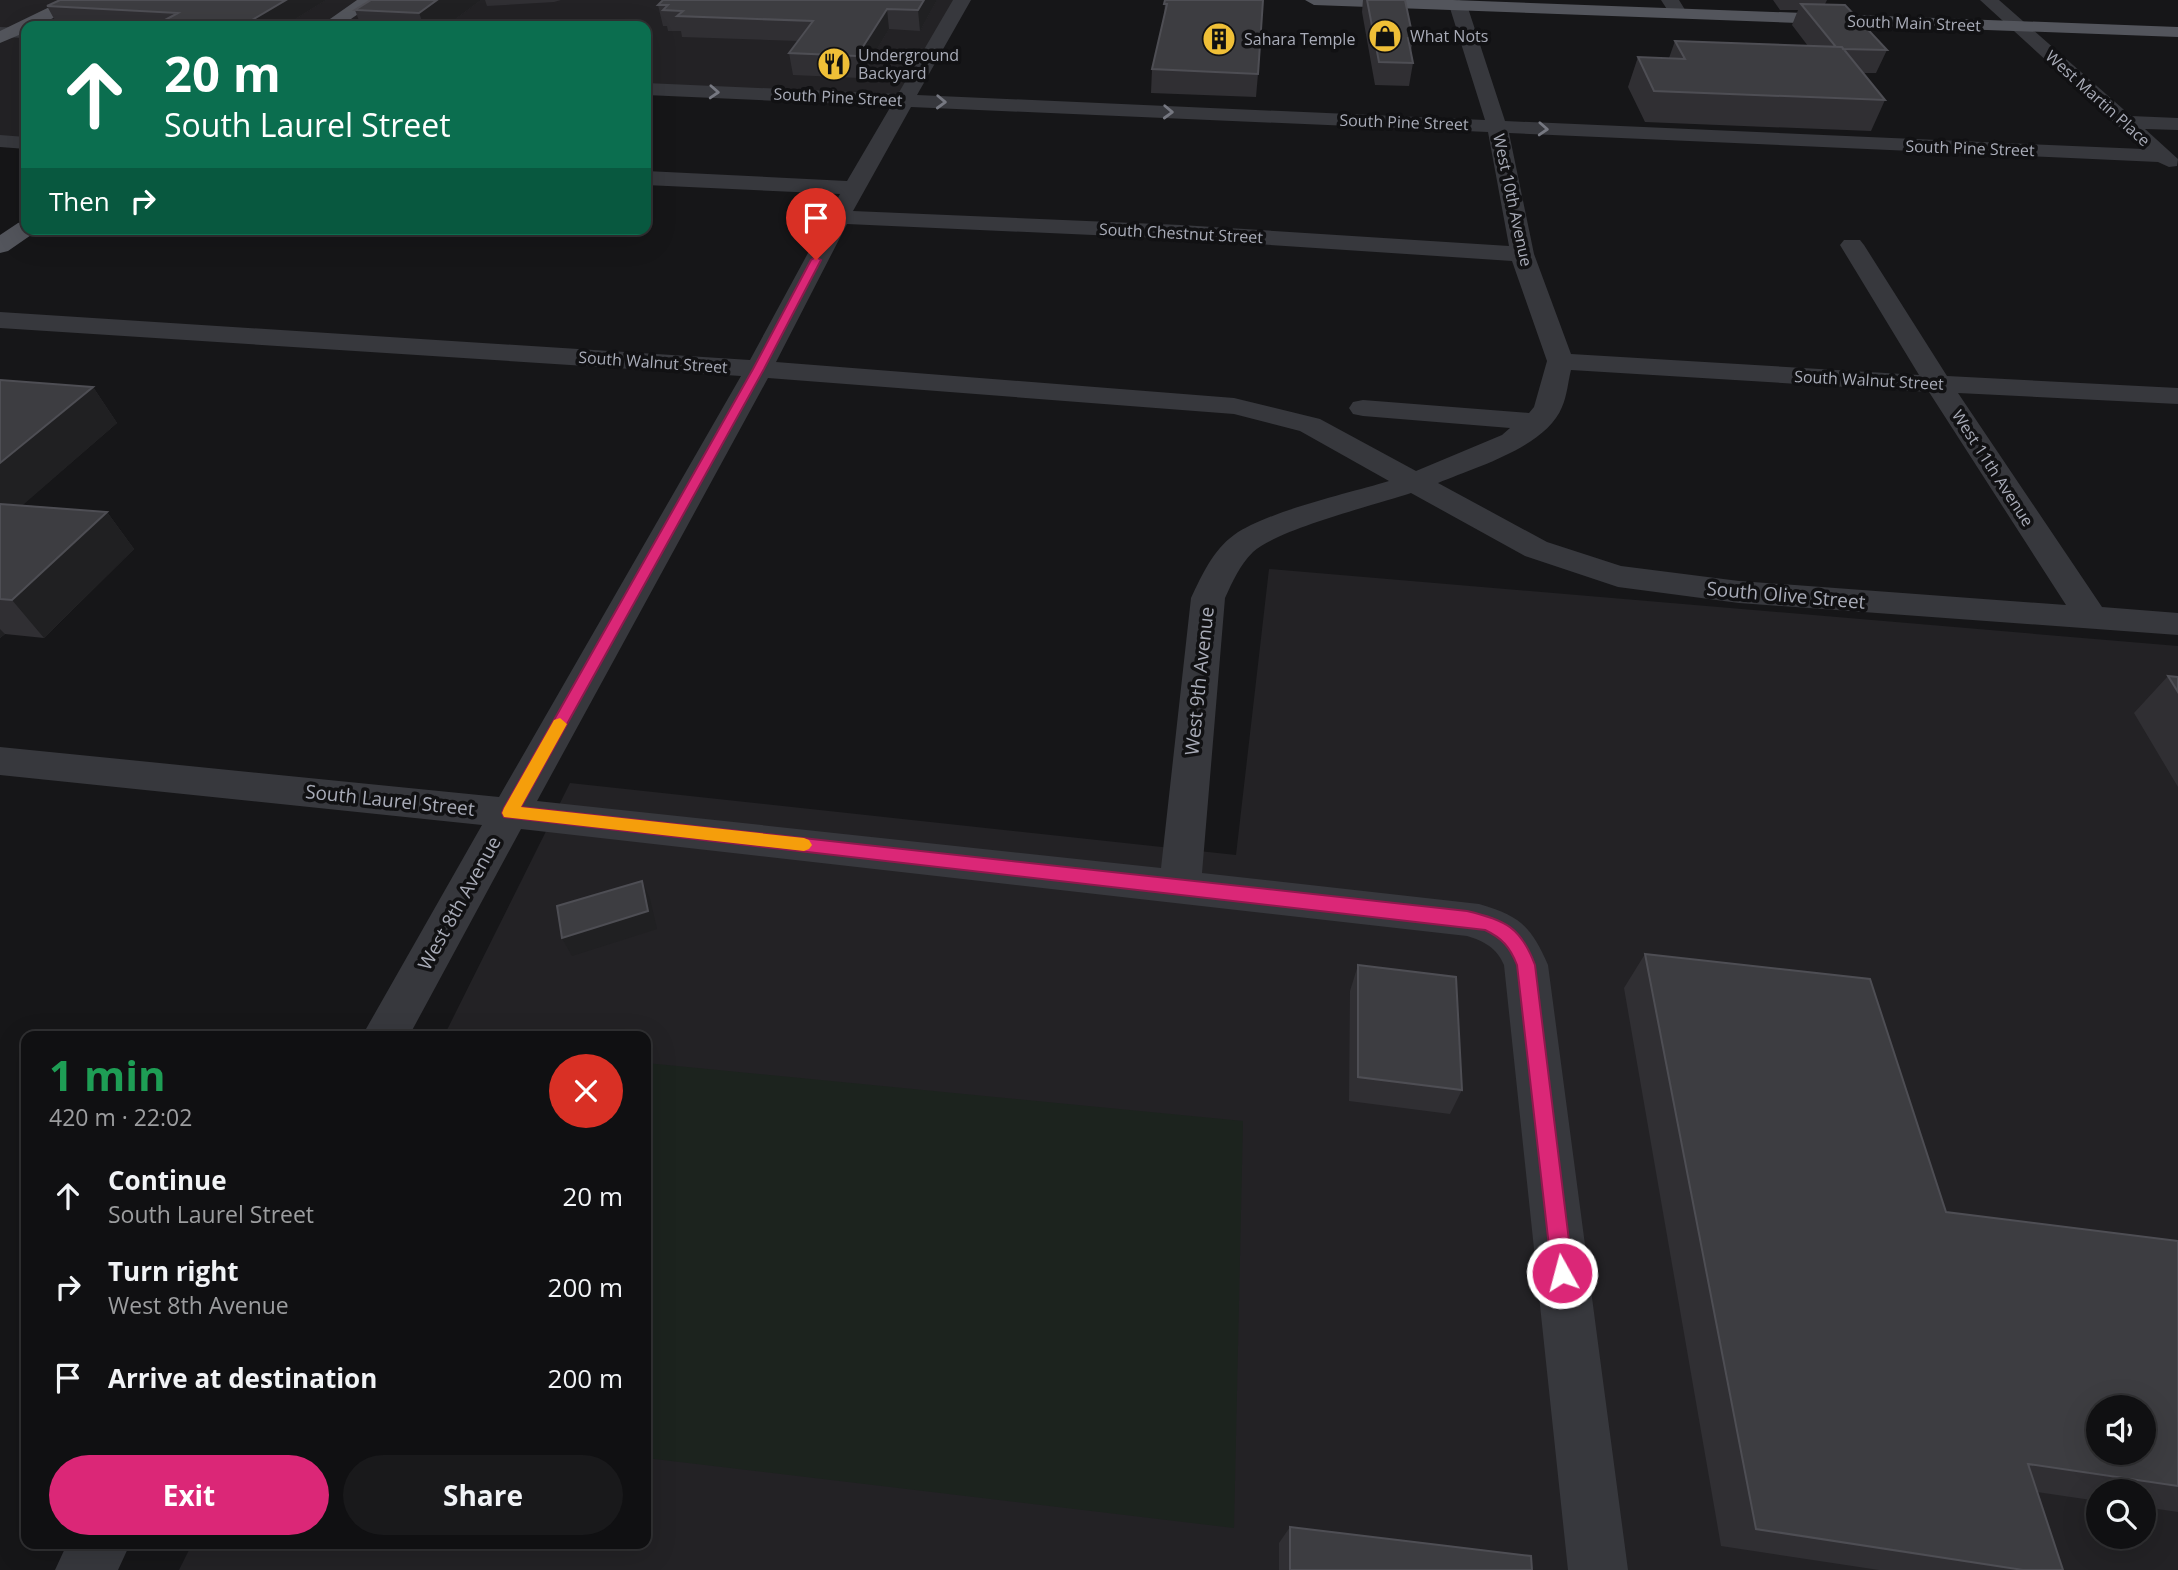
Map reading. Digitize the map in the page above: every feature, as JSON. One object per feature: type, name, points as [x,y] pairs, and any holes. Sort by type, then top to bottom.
[{"type":"main road","points":[[36,21],[78,0]]},
{"type":"main road","points":[[337,21],[369,0]]},
{"type":"main road","name":"South Main Street","points":[[1314,0],[1458,5],[1674,7],[2178,32]]},
{"type":"main road","points":[[0,246],[21,231]]},
{"type":"street","name":"West 8th Avenue","points":[[388,1031],[759,369],[854,188],[962,0]]},
{"type":"street","name":"West Martin Place","points":[[1989,0],[2178,170]]},
{"type":"street","name":"West 10th Avenue","points":[[1458,5],[1497,126],[1522,254],[1560,361]]},
{"type":"street","name":"South Pine Street","points":[[651,89],[2162,156]]},
{"type":"street","points":[[2125,122],[2178,124]]},
{"type":"street","points":[[0,142],[21,144]]},
{"type":"street","points":[[651,178],[854,188]]},
{"type":"street","name":"South Chestnut Street","points":[[839,217],[1181,232],[1522,254]]},
{"type":"street","name":"West 11th Avenue","points":[[1852,245],[1938,384],[2092,618]]},
{"type":"street","name":"South Walnut Street","points":[[0,320],[759,369],[1234,406],[1310,425],[1415,482]]},
{"type":"street","points":[[1415,482],[1512,442],[1537,422],[1548,408],[1560,361]]},
{"type":"street","name":"South Walnut Street","points":[[1560,361],[2178,396]]},
{"type":"street","points":[[1363,408],[1537,422]]},
{"type":"street","name":"South Olive Street","points":[[1415,482],[1536,548],[1618,576],[1739,592],[2178,624]]},
{"type":"street","name":"West 9th Avenue","points":[[1180,886],[1208,598],[1223,566],[1244,543],[1271,528],[1415,482]]},
{"type":"street","name":"South Laurel Street","points":[[0,761],[1180,886],[1467,919],[1488,923],[1507,932],[1519,947],[1526,965],[1598,1570]]},
{"type":"street","points":[[85,1570],[97,1549]]},
{"type":"shaded area","points":[[0,0],[957,0],[898,96],[651,85],[651,21],[21,21],[21,141],[0,139]]},
{"type":"shaded area","points":[[1269,569],[2178,646],[2178,1570],[179,1570],[190,1549],[651,1549],[651,1031],[446,1031],[570,783],[1236,855]]},
{"type":"shaded area","points":[[651,1063],[1243,1121],[1234,1528],[651,1459]]},
{"type":"building","points":[[60,0],[286,0],[250,21],[163,21],[178,13],[47,6]]},
{"type":"building","points":[[371,0],[437,0],[419,13],[355,10]]},
{"type":"building","points":[[663,0],[924,0],[918,10],[887,9],[857,56],[789,53],[813,21],[677,16],[683,11],[663,10],[668,5],[658,5]]},
{"type":"building","points":[[1165,0],[1263,0],[1258,74],[1152,69],[1167,4],[1164,4]]},
{"type":"building","points":[[1367,0],[1405,0],[1413,38],[1408,38],[1413,63],[1379,62]]},
{"type":"building","points":[[1801,4],[1845,5],[1887,50],[1836,47]]},
{"type":"building","points":[[1675,41],[1842,47],[1885,100],[1654,91],[1638,57],[1685,59]]},
{"type":"building","points":[[0,380],[93,387],[0,463]]},
{"type":"building","points":[[0,504],[107,512],[12,600],[0,599]]},
{"type":"building","points":[[2168,676],[2178,677],[2178,692]]},
{"type":"building","points":[[642,881],[648,911],[562,938],[557,906]]},
{"type":"building","points":[[1645,954],[1870,979],[1946,1212],[2178,1241],[2178,1486],[2156,1483],[2156,1479],[2130,1479],[2028,1464],[2063,1570],[2023,1570],[1756,1529]]},
{"type":"building","points":[[1358,965],[1456,977],[1462,1090],[1358,1077]]},
{"type":"building","points":[[1290,1527],[1531,1556],[1532,1570],[1290,1570]]},
{"type":"slow traffic","points":[[560,724],[510,813],[804,845]]},
{"type":"place","name":"What Nots","points":[[1385,36]]},
{"type":"place","name":"Sahara Temple","points":[[1219,39]]},
{"type":"place","name":"Underground Backyard","points":[[834,64]]},
{"type":"route","points":[[816,260],[759,369],[510,813],[1488,923],[1507,932],[1519,947],[1526,965],[1562,1273]]}]
